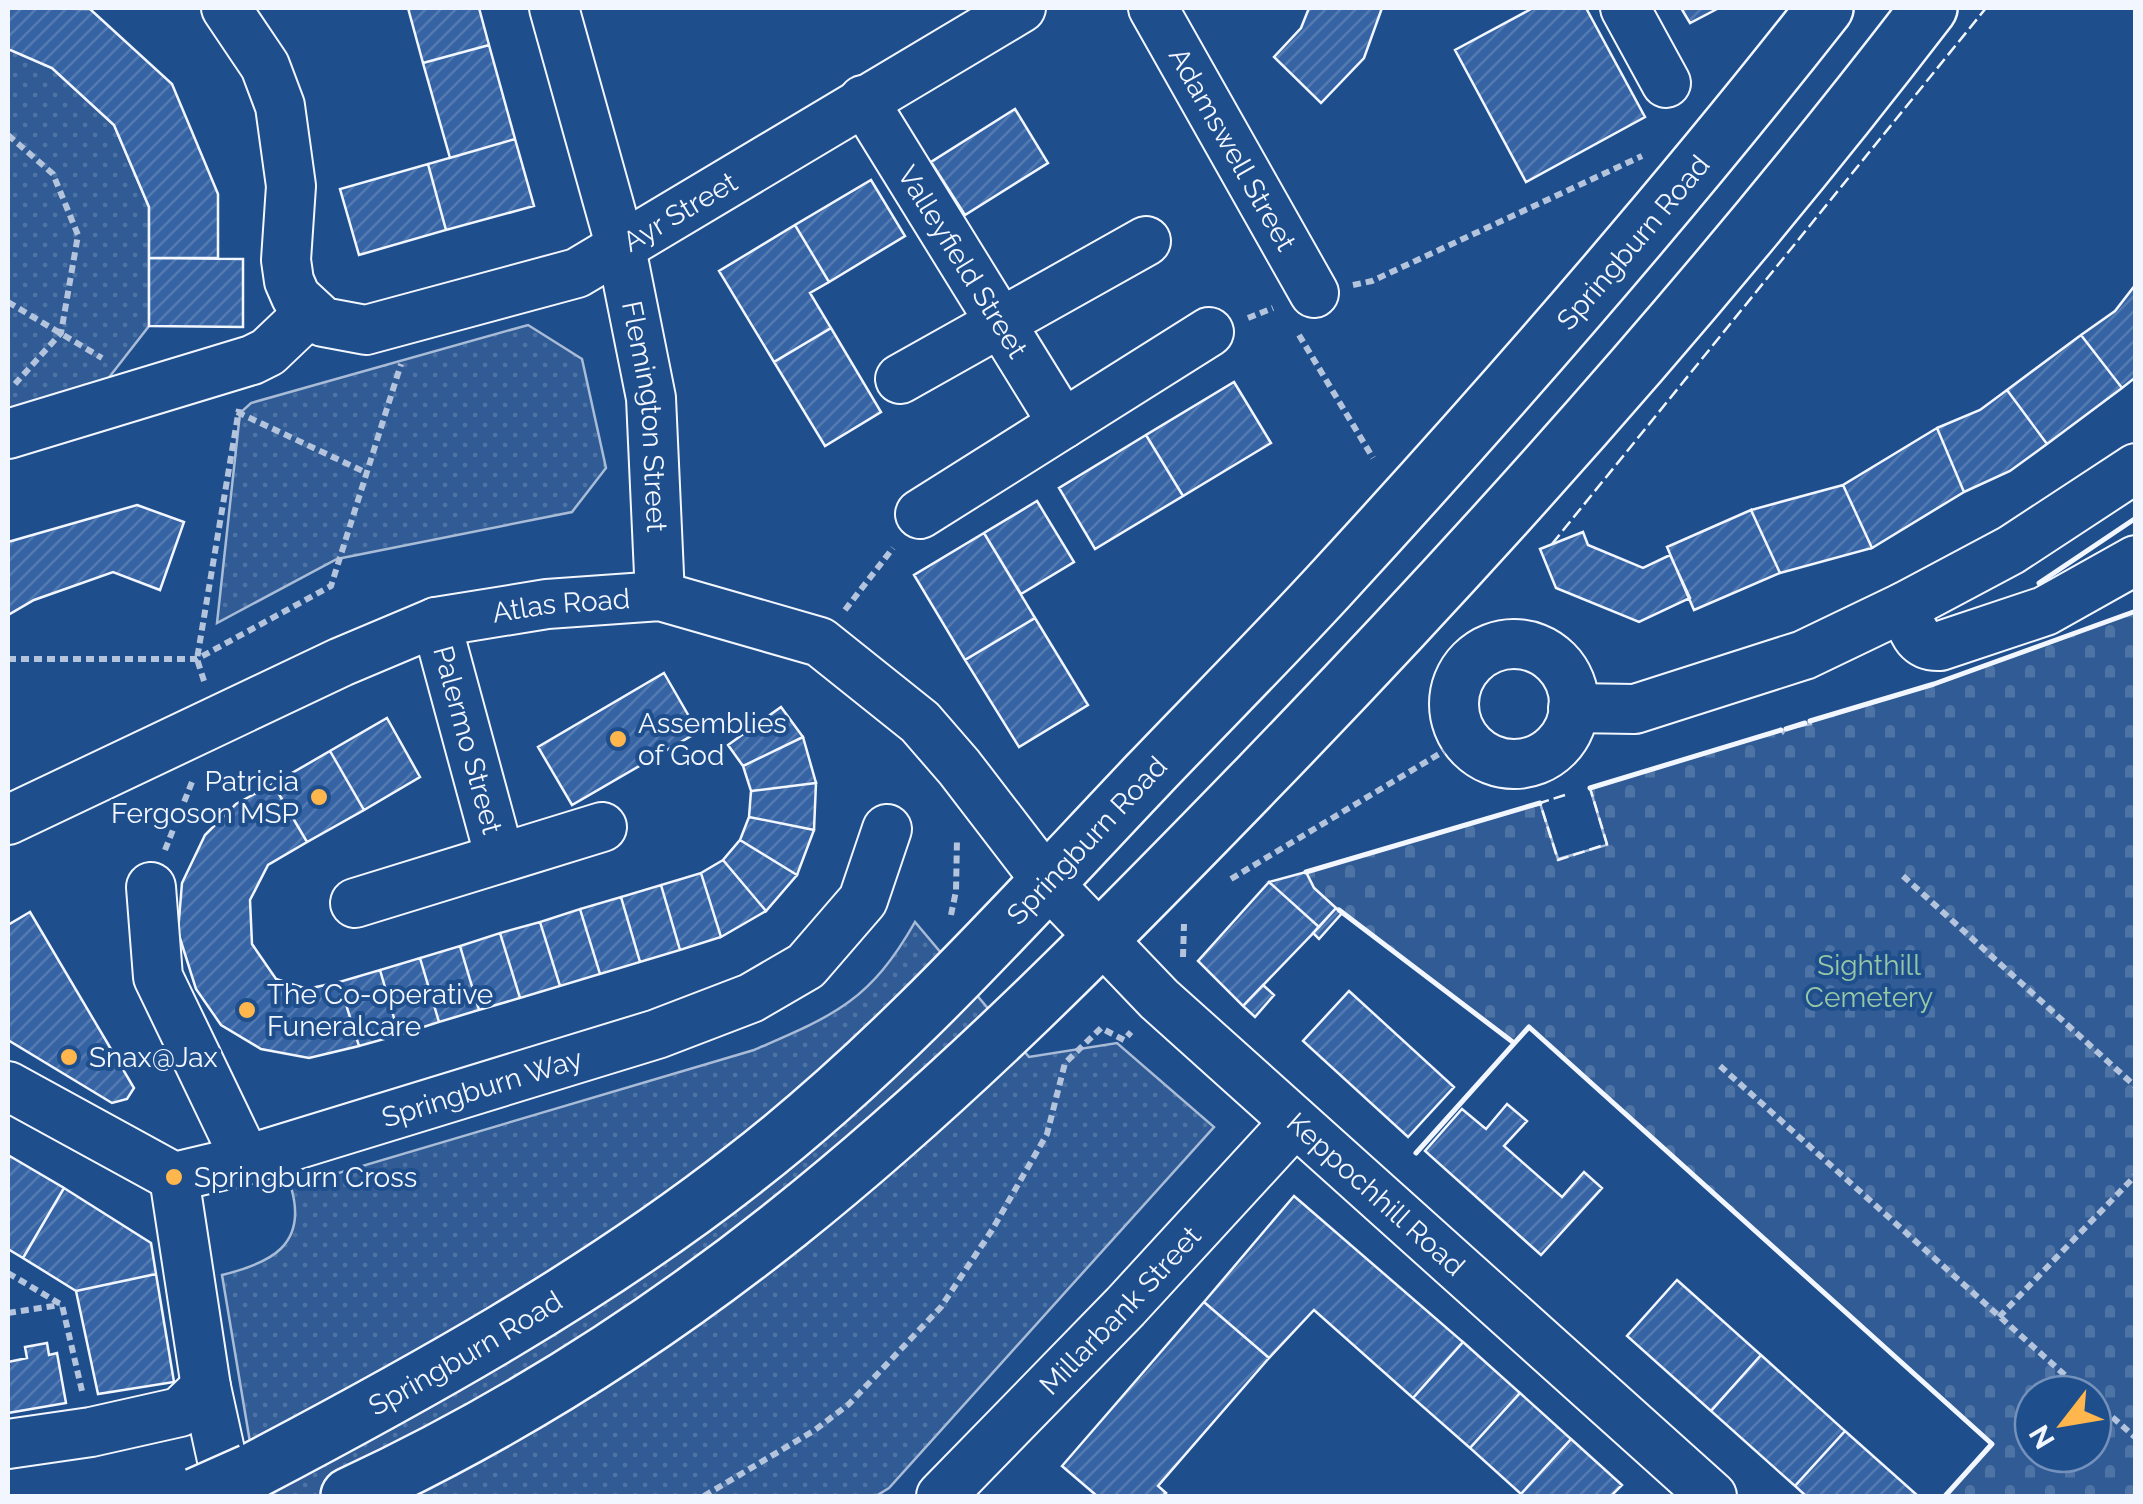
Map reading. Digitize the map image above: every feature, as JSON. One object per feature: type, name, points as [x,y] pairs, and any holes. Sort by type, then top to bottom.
[{"type":"main road","name":"Springburn Road","points":[[198,1496],[240,1484],[560,1295],[666,1227],[802,1122],[924,1010],[1326,590],[1573,314],[1825,8]]},
{"type":"main road","points":[[349,1496],[451,1446],[524,1403],[700,1289],[858,1164],[1013,1022],[1182,857],[1495,528],[1736,245],[1929,8]]},
{"type":"street","points":[[8,434],[228,369],[268,352],[310,312],[296,297],[288,280],[291,186],[280,106],[265,66],[226,8]]},
{"type":"street","name":"Flemington Street","points":[[554,8],[620,248],[651,398],[660,596]]},
{"type":"street","name":"Ayr Street","points":[[310,312],[323,322],[366,330],[415,320],[577,272],[1021,8]]},
{"type":"street","name":"Adamswell Street","points":[[1153,8],[1314,294]]},
{"type":"street","points":[[1625,8],[1666,83]]},
{"type":"street","name":"Valleyfield Street","points":[[863,100],[1063,424]]},
{"type":"street","points":[[900,378],[1146,241]]},
{"type":"street","points":[[920,514],[1209,332]]},
{"type":"street","points":[[1573,708],[1617,711],[1653,704],[1804,655],[2024,542],[2136,468]]},
{"type":"street","points":[[1904,607],[1918,640],[1926,646],[1940,646],[2046,611],[2136,560]]},
{"type":"street","name":"Atlas Road","points":[[8,820],[341,662],[436,622],[547,604],[660,596],[820,642],[920,722],[1048,884]]},
{"type":"street","name":"Palermo Street","points":[[436,622],[500,858]]},
{"type":"street","points":[[1518,644],[1547,654],[1562,668],[1571,687],[1573,708],[1570,725],[1549,752],[1533,761],[1499,762],[1480,753],[1464,738],[1456,720],[1454,699],[1458,679],[1470,661],[1488,649],[1518,644]]},
{"type":"street","name":"Palermo Street","points":[[355,903],[602,827]]},
{"type":"street","name":"Springburn Way","points":[[174,1177],[246,1160],[657,1034],[751,998],[806,966],[864,900],[887,829]]},
{"type":"street","name":"Keppochhill Road","points":[[1048,884],[1159,999],[1712,1496]]},
{"type":"street","points":[[150,886],[158,977],[246,1160]]},
{"type":"street","points":[[8,1086],[174,1177],[206,1387],[240,1484]]},
{"type":"street","name":"Millarbank Street","points":[[970,1487],[1125,1307],[1295,1122]]},
{"type":"street","points":[[8,1444],[91,1432],[180,1412],[206,1387]]},
{"type":"path","points":[[8,135],[53,174],[78,234],[61,334],[8,388]]},
{"type":"path","points":[[1209,332],[1314,294],[1372,281],[1648,153]]},
{"type":"path","points":[[1314,294],[1295,326],[1373,458]]},
{"type":"path","points":[[8,659],[197,659],[331,586],[415,320]]},
{"type":"path","points":[[150,886],[216,721],[197,659],[240,413],[228,369]]},
{"type":"path","points":[[820,642],[920,514]]},
{"type":"path","points":[[1219,886],[1464,738]]},
{"type":"path","points":[[1904,876],[2136,1088]]},
{"type":"path","points":[[704,1496],[815,1430],[849,1404],[941,1307],[992,1230],[1046,1134],[1065,1063],[1101,1028],[1124,1040],[1187,970],[1181,952],[1185,919]]},
{"type":"path","points":[[1720,1066],[2063,1374]]},
{"type":"path","points":[[1999,1317],[2136,1176]]},
{"type":"path","points":[[8,1273],[62,1305],[91,1432]]},
{"type":"path","points":[[8,1313],[62,1305]]},
{"type":"path","points":[[2113,1418],[2136,1438]]},
{"type":"green space","points":[[8,49],[52,68],[114,125],[149,207],[149,326],[100,389],[8,415]]},
{"type":"green space","points":[[528,325],[582,359],[606,468],[572,512],[337,559],[217,623],[240,413],[251,403]]},
{"type":"green space","name":"Sighthill Cemetery","points":[[2135,611],[2135,1496],[1945,1496],[1991,1443],[1530,1028],[1514,1043],[1336,908],[1314,888],[1306,872],[1540,803],[1558,859],[1607,845],[1590,788],[1781,730],[1783,733],[1811,724],[1810,721],[1934,684]]},
{"type":"green space","points":[[915,922],[1029,1057],[1117,1043],[1214,1127],[889,1488],[876,1496],[259,1496],[222,1275],[270,1257],[290,1237],[295,1207],[291,1187],[754,1050],[829,1015],[866,988]]},
{"type":"building","points":[[8,8],[90,9],[172,84],[218,194],[218,258],[149,258],[149,207],[114,125],[52,68],[8,49]]},
{"type":"building","points":[[408,8],[479,8],[489,45],[423,63]]},
{"type":"building","points":[[1309,8],[1382,8],[1364,58],[1321,103],[1274,57],[1301,28]]},
{"type":"building","points":[[1533,8],[1586,8],[1645,117],[1526,182],[1455,50]]},
{"type":"building","points":[[1681,8],[1719,8],[1690,23]]},
{"type":"building","points":[[489,45],[515,139],[450,158],[423,63]]},
{"type":"building","points":[[1015,109],[1048,163],[965,215],[931,162]]},
{"type":"building","points":[[515,139],[534,206],[446,230],[428,164]]},
{"type":"building","points":[[428,164],[446,230],[359,255],[340,189]]},
{"type":"building","points":[[871,180],[905,236],[829,282],[795,225]]},
{"type":"building","points":[[795,225],[829,282],[810,293],[831,328],[774,362],[719,271]]},
{"type":"building","points":[[149,258],[243,259],[243,327],[149,326]]},
{"type":"building","points":[[2136,284],[2136,377],[2122,388],[2081,335],[2115,311]]},
{"type":"building","points":[[831,328],[881,412],[825,446],[774,362]]},
{"type":"building","points":[[2081,335],[2122,388],[2047,444],[2007,390]]},
{"type":"building","points":[[1234,382],[1271,443],[1183,496],[1146,435]]},
{"type":"building","points":[[2007,390],[2047,444],[2010,471],[1964,492],[1937,428],[1980,410]]},
{"type":"building","points":[[1937,428],[1964,492],[1872,548],[1843,485]]},
{"type":"building","points":[[1146,435],[1183,496],[1095,549],[1059,488]]},
{"type":"building","points":[[1843,485],[1872,548],[1780,573],[1751,510]]},
{"type":"building","points":[[1037,501],[1074,562],[1021,594],[984,533]]},
{"type":"building","points":[[137,505],[184,522],[160,590],[113,572],[34,600],[8,615],[8,542]]},
{"type":"building","points":[[1751,510],[1780,573],[1694,610],[1667,547]]},
{"type":"building","points":[[1583,532],[1588,545],[1643,568],[1670,555],[1690,598],[1639,622],[1556,588],[1540,549]]},
{"type":"building","points":[[984,533],[1035,618],[965,660],[914,575]]},
{"type":"building","points":[[1035,618],[1088,705],[1019,747],[965,660]]},
{"type":"building","name":"Assemblies of God","points":[[664,673],[698,732],[572,805],[538,747]]},
{"type":"building","points":[[781,707],[803,737],[743,766],[728,745]]},
{"type":"building","points":[[387,718],[420,777],[364,810],[330,751]]},
{"type":"building","points":[[803,737],[816,783],[751,791],[743,766]]},
{"type":"building","name":"Patricia Fergoson MSP","points":[[330,751],[364,810],[307,842],[273,784]]},
{"type":"building","points":[[816,783],[814,830],[749,817],[751,791]]},
{"type":"building","points":[[273,784],[307,842],[268,865],[250,900],[252,944],[276,979],[307,989],[339,982],[359,1046],[309,1058],[261,1049],[221,1025],[196,989],[178,932],[182,883],[205,835],[236,804]]},
{"type":"building","points":[[749,817],[814,830],[797,875],[740,840]]},
{"type":"building","points":[[740,840],[797,875],[766,911],[723,860]]},
{"type":"building","points":[[723,860],[766,911],[721,937],[701,873]]},
{"type":"building","points":[[1306,872],[1314,888],[1336,908],[1319,927],[1269,882]]},
{"type":"building","points":[[701,873],[721,937],[680,950],[661,885]]},
{"type":"building","points":[[1269,882],[1319,927],[1243,1006],[1198,961]]},
{"type":"building","points":[[661,885],[680,950],[640,962],[621,897]]},
{"type":"building","points":[[621,897],[640,962],[600,974],[580,909]]},
{"type":"building","points":[[1336,908],[1343,912],[1319,939],[1313,933]]},
{"type":"building","points":[[580,909],[600,974],[560,986],[540,922]]},
{"type":"building","points":[[30,912],[134,1088],[127,1099],[112,1103],[8,1040],[8,925]]},
{"type":"building","points":[[540,922],[560,986],[520,998],[500,933]]},
{"type":"building","points":[[500,933],[520,998],[479,1010],[460,946]]},
{"type":"building","points":[[460,946],[479,1010],[439,1022],[420,958]]},
{"type":"building","points":[[420,958],[439,1022],[399,1035],[380,970]]},
{"type":"building","points":[[380,970],[399,1035],[359,1046],[339,982]]},
{"type":"building","points":[[1263,985],[1274,995],[1255,1017],[1243,1006]]},
{"type":"building","points":[[1349,991],[1454,1087],[1408,1137],[1303,1041]]},
{"type":"building","points":[[1507,1104],[1527,1121],[1504,1146],[1562,1197],[1584,1172],[1602,1188],[1541,1255],[1425,1151],[1462,1109],[1486,1129]]},
{"type":"building","points":[[8,1155],[64,1188],[23,1258],[8,1249]]},
{"type":"building","points":[[64,1188],[151,1243],[156,1274],[76,1291],[23,1258]]},
{"type":"building","points":[[1294,1196],[1463,1342],[1413,1398],[1314,1310],[1269,1358],[1204,1302]]},
{"type":"building","points":[[156,1274],[174,1382],[98,1394],[76,1291]]},
{"type":"building","points":[[1677,1280],[1761,1355],[1711,1411],[1627,1336]]},
{"type":"building","points":[[1204,1302],[1269,1358],[1158,1486],[1166,1493],[1097,1496],[1062,1466]]},
{"type":"building","points":[[1463,1342],[1520,1393],[1470,1448],[1413,1398]]},
{"type":"building","points":[[47,1343],[49,1355],[57,1353],[66,1403],[8,1413],[8,1362],[27,1358],[25,1347]]},
{"type":"building","points":[[1761,1355],[1845,1431],[1795,1486],[1711,1411]]},
{"type":"building","points":[[1520,1393],[1571,1439],[1521,1494],[1470,1448]]},
{"type":"building","points":[[1845,1431],[1918,1496],[1806,1496],[1795,1486]]},
{"type":"building","points":[[1571,1439],[1622,1485],[1611,1496],[1523,1496],[1521,1494]]},
{"type":"fence","points":[[1552,544],[1986,8]]},
{"type":"fence","points":[[1565,795],[1540,803],[1558,860],[1607,844],[1590,788]]},
{"type":"wall","points":[[2039,583],[2136,518]]},
{"type":"wall","points":[[1810,721],[1934,684],[2136,611]]},
{"type":"wall","points":[[1786,729],[1805,723]]},
{"type":"wall","points":[[1590,788],[1781,730]]},
{"type":"wall","points":[[1306,872],[1540,803]]},
{"type":"wall","points":[[1339,910],[1514,1043]]},
{"type":"wall","points":[[1416,1153],[1529,1027],[1992,1444],[1945,1496]]},
{"type":"place","name":"Assemblies of God","points":[[618,739]]},
{"type":"place","name":"Patricia Fergoson MSP","points":[[319,797]]},
{"type":"place","name":"The Co-operative Funeralcare","points":[[247,1010]]},
{"type":"place","name":"Snax@Jax","points":[[69,1057]]},
{"type":"place","name":"Springburn Cross","points":[[174,1177]]}]
